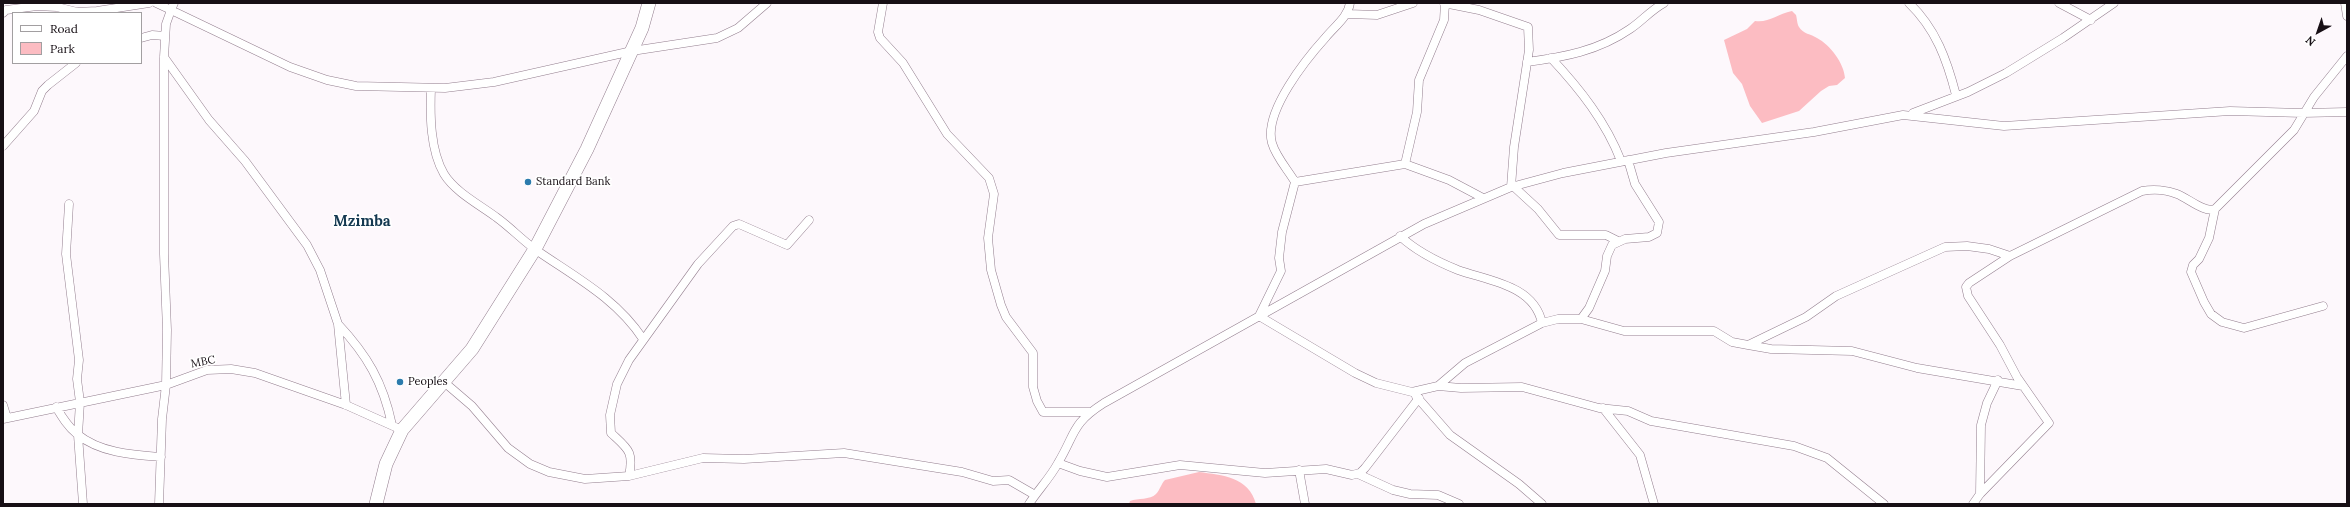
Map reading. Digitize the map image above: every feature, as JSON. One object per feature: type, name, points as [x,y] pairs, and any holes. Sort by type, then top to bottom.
[{"type":"main road","points":[[376,504],[397,427],[444,382],[472,349],[535,250],[587,149],[642,28],[649,3]]},
{"type":"street","points":[[4,10],[37,6],[57,7],[78,12],[97,11],[149,3]]},
{"type":"street","points":[[156,3],[172,6],[290,67],[327,80],[356,86],[431,88],[446,88],[494,82],[632,51],[717,38],[738,28],[767,3]]},
{"type":"street","points":[[883,3],[878,32],[880,38],[903,63],[947,134],[984,172],[993,187],[994,194],[988,228],[989,258],[1003,310],[1010,323],[1033,353],[1032,380],[1043,412],[1090,412]]},
{"type":"street","points":[[1259,316],[1281,272],[1278,258],[1282,232],[1295,182],[1272,144],[1271,132],[1273,122],[1283,97],[1304,64],[1322,41],[1348,14],[1350,3]]},
{"type":"street","points":[[1348,14],[1377,15],[1413,3]]},
{"type":"street","points":[[1405,164],[1417,112],[1419,80],[1444,20],[1445,3],[1479,10],[1528,27],[1529,50],[1514,147],[1512,187]]},
{"type":"street","points":[[1527,62],[1566,57],[1597,47],[1630,29],[1664,3]]},
{"type":"street","points":[[1909,3],[1927,22],[1938,39],[1956,95]]},
{"type":"street","points":[[2059,3],[2091,20]]},
{"type":"street","points":[[1029,504],[1058,463],[1072,432],[1090,412],[1259,316],[1341,272],[1400,236],[1483,198],[1512,187],[1562,173],[1625,161],[1783,137],[1920,112],[1956,95],[1968,92],[2006,73],[2091,20],[2114,3]]},
{"type":"street","points":[[2345,3],[2347,16]]},
{"type":"street","points":[[160,504],[162,419],[166,385],[164,56],[166,24],[172,6]]},
{"type":"street","points":[[142,38],[152,35],[165,36]]},
{"type":"street","points":[[164,56],[209,120],[245,161],[307,245],[320,270],[338,324],[346,406]]},
{"type":"street","points":[[2323,306],[2244,328],[2222,322],[2211,314],[2201,298],[2192,272],[2193,265],[2199,259],[2209,238],[2215,209],[2294,130],[2303,113],[2347,56]]},
{"type":"street","points":[[1512,187],[1538,209],[1559,234],[1606,235],[1618,241],[1650,237],[1657,233],[1660,227],[1658,219],[1635,184],[1625,161],[1600,118],[1551,58]]},
{"type":"street","points":[[3,146],[34,111],[42,91],[75,64]]},
{"type":"street","points":[[431,88],[434,144],[445,175],[452,184],[507,225],[535,250],[593,287],[630,321],[643,339]]},
{"type":"street","points":[[1903,115],[2004,126],[2230,111],[2303,113],[2347,112]]},
{"type":"street","points":[[1295,182],[1405,164],[1449,180],[1483,198]]},
{"type":"street","points":[[1973,504],[1980,494],[2049,424],[2023,386],[1966,292],[1969,283],[2010,256],[2142,191],[2151,190],[2177,194],[2209,210],[2215,209]]},
{"type":"street","points":[[69,204],[66,254],[79,360],[77,379],[80,402],[78,435],[83,504]]},
{"type":"street","points":[[629,476],[632,460],[631,455],[629,450],[611,433],[610,415],[617,384],[629,360],[643,339],[698,264],[733,226],[739,224],[787,245],[809,220]]},
{"type":"street","points":[[1400,236],[1412,246],[1444,263],[1499,282],[1521,294],[1536,308],[1542,324]]},
{"type":"street","points":[[1581,319],[1589,308],[1605,271],[1610,248],[1618,241]]},
{"type":"street","points":[[1748,345],[1806,317],[1836,296],[1945,247],[1967,246],[1989,249],[2010,256]]},
{"type":"street","points":[[1259,316],[1366,379],[1412,392],[1419,398],[1450,435],[1519,484],[1542,504]]},
{"type":"street","points":[[1438,386],[1466,363],[1542,324],[1558,319],[1581,319],[1624,331],[1714,331],[1732,342],[1771,349],[1852,351],[1922,368],[1998,380],[2023,386]]},
{"type":"street","points":[[338,324],[359,346],[372,366],[397,427]]},
{"type":"street","name":"MBC","points":[[5,418],[166,385],[208,370],[231,369],[255,373],[346,406],[397,427]]},
{"type":"street","points":[[1980,494],[1980,425],[1987,403],[1998,380]]},
{"type":"street","points":[[444,382],[472,406],[508,448],[530,464],[549,472],[585,479],[629,476],[703,458],[744,459],[844,453],[962,472],[993,481],[1009,480],[1035,495]]},
{"type":"street","points":[[1412,392],[1438,386],[1461,388],[1522,387],[1602,408],[1620,409],[1651,421],[1771,441],[1814,452],[1827,458],[1884,504]]},
{"type":"street","points":[[1058,463],[1080,471],[1107,477],[1180,465],[1259,473],[1326,469],[1352,475],[1358,474],[1365,468],[1419,398]]},
{"type":"street","points":[[3,405],[5,418]]},
{"type":"street","points":[[56,407],[78,435],[107,449],[128,455],[161,457]]},
{"type":"street","points":[[1602,408],[1640,455],[1654,504]]},
{"type":"street","points":[[1299,470],[1305,504]]},
{"type":"street","points":[[1358,474],[1393,490],[1410,494],[1438,495],[1459,504]]},
{"type":"green space","points":[[1792,11],[1796,15],[1799,27],[1805,33],[1822,41],[1836,55],[1842,66],[1845,78],[1837,85],[1829,86],[1821,91],[1799,111],[1762,123],[1750,106],[1742,84],[1733,73],[1724,40],[1747,29],[1755,21],[1769,20]]},
{"type":"green space","points":[[1199,472],[1217,474],[1234,479],[1247,488],[1256,504],[1129,504],[1130,501],[1153,496],[1165,480]]},
{"type":"place","name":"Standard Bank","points":[[528,182]]},
{"type":"place","name":"Peoples","points":[[400,382]]},
{"type":"district","name":"Mzimba","points":[[362,222]]}]
